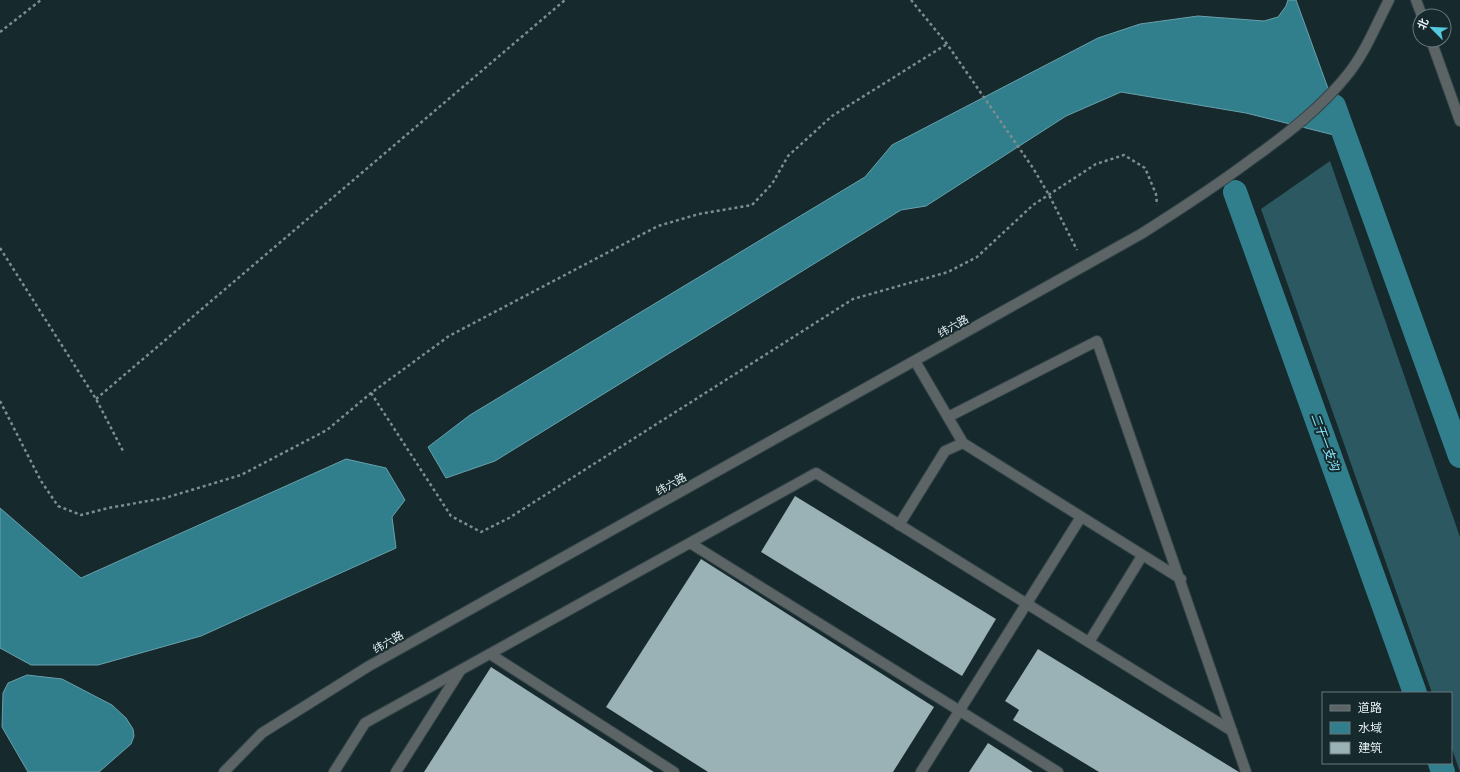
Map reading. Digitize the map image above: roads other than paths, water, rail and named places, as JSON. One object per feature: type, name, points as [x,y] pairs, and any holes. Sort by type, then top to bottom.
[{"type":"street","name":"纬六路","points":[[224,772],[262,733],[369,666],[1085,266],[1159,223],[1211,189],[1282,137],[1316,108],[1348,74],[1358,60],[1389,0]]},
{"type":"street","points":[[1434,48],[1460,121]]},
{"type":"street","points":[[948,417],[1097,341],[1181,579],[1246,772]]},
{"type":"street","points":[[915,361],[963,443],[1181,579]]},
{"type":"street","points":[[899,525],[945,451],[963,443]]},
{"type":"street","points":[[334,772],[365,722],[816,473],[1232,731]]},
{"type":"street","points":[[921,772],[1081,517]]},
{"type":"street","points":[[690,543],[1058,772]]},
{"type":"street","points":[[1089,642],[1142,556]]},
{"type":"street","points":[[490,654],[674,772]]},
{"type":"street","points":[[396,772],[461,670]]},
{"type":"water","points":[[1288,0],[1296,0],[1346,138],[1246,113],[1121,92],[1066,116],[926,206],[901,210],[495,461],[446,478],[428,447],[470,415],[865,177],[892,145],[1098,38],[1140,24],[1198,16],[1264,21],[1278,17],[1286,6]]},
{"type":"water","points":[[346,459],[386,468],[405,500],[392,517],[396,548],[201,636],[98,665],[31,665],[0,648],[0,508],[81,578]]},
{"type":"water","points":[[27,675],[62,679],[112,705],[126,718],[133,729],[134,736],[131,744],[99,772],[28,772],[2,727],[3,693],[8,683]]},
{"type":"waterway","points":[[1334,106],[1460,456]]},
{"type":"waterway","name":"二干一支沟","points":[[1235,192],[1415,692]]},
{"type":"waterway","name":"二干一支沟","points":[[1440,764],[1443,772]]}]
